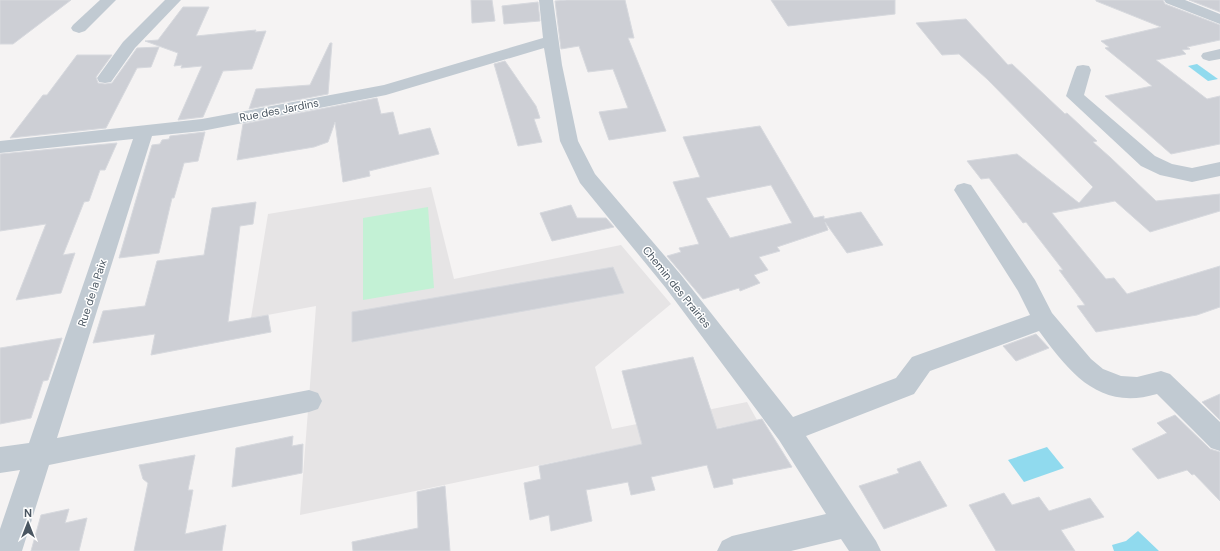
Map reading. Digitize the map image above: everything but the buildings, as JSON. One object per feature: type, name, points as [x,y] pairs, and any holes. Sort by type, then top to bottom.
[{"type":"street","points":[[80,28],[109,0]]},
{"type":"street","points":[[106,78],[129,45],[174,0]]},
{"type":"street","name":"Chemin des Prairies","points":[[546,0],[554,65],[569,141],[587,178],[674,281],[788,431],[866,551]]},
{"type":"street","points":[[1171,0],[1220,19]]},
{"type":"street","name":"Rue des Jardins","points":[[0,147],[202,125],[386,90],[551,41]]},
{"type":"street","points":[[1083,70],[1075,96],[1148,161],[1168,170],[1192,175],[1220,169]]},
{"type":"street","name":"Rue de la Paix","points":[[8,551],[145,131]]},
{"type":"street","points":[[964,190],[1027,286],[1044,320],[1083,368],[1097,380],[1113,387],[1137,388],[1161,382],[1220,439]]},
{"type":"street","points":[[788,431],[905,386],[921,364],[1044,320]]},
{"type":"street","points":[[0,460],[40,454],[309,401]]},
{"type":"street","points":[[732,551],[847,523]]},
{"type":"shaded area","points":[[431,187],[454,279],[621,245],[671,304],[595,367],[612,429],[747,402],[757,420],[300,515],[316,306],[251,318],[268,214]]},
{"type":"green space","points":[[428,207],[434,288],[363,300],[363,218]]},
{"type":"water","points":[[1197,64],[1218,79],[1208,81],[1188,66]]},
{"type":"water","points":[[1047,447],[1064,468],[1024,482],[1008,460]]},
{"type":"water","points":[[1138,531],[1159,551],[1114,551],[1112,545],[1126,541]]}]
